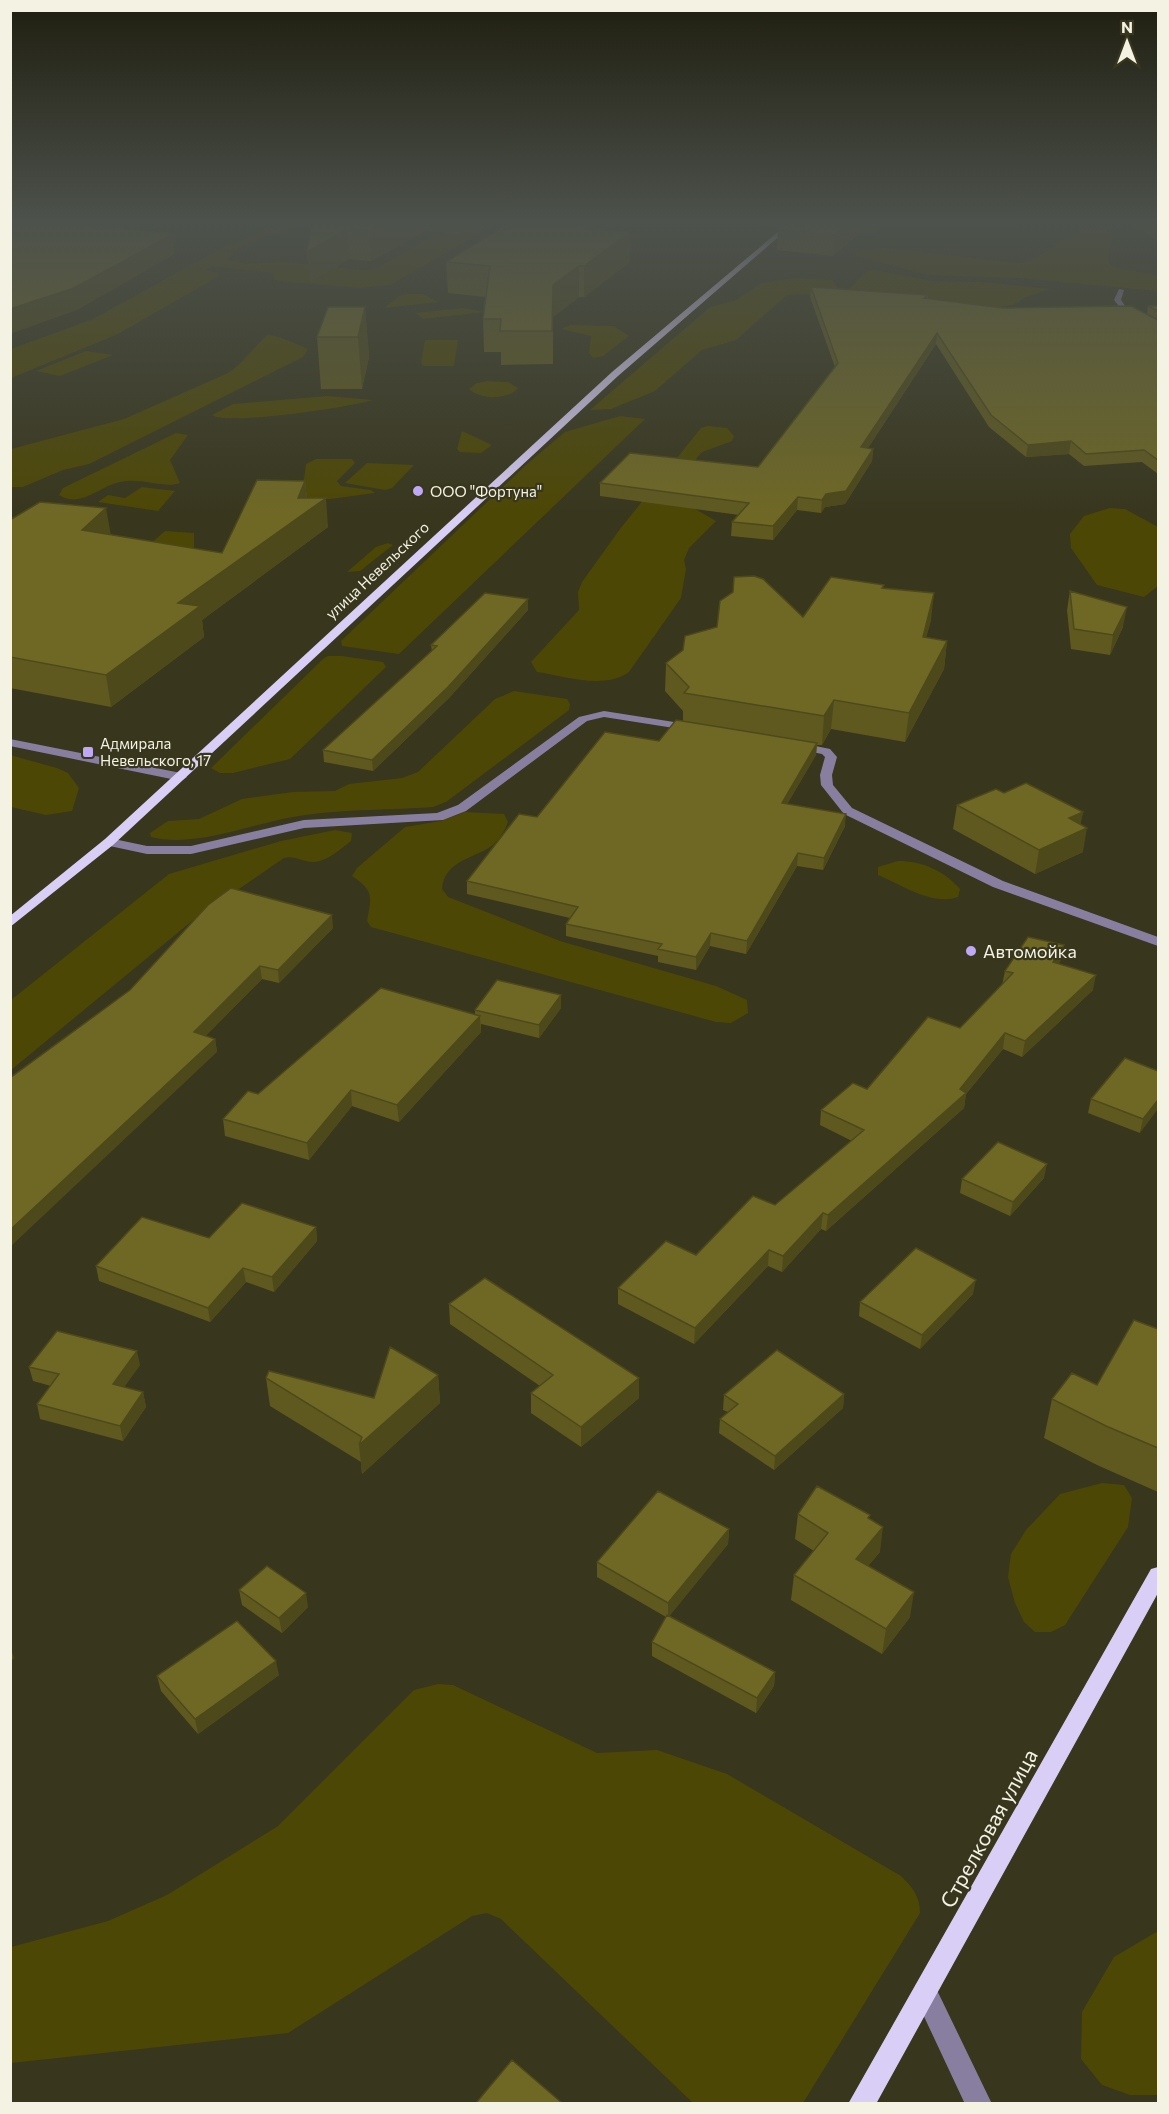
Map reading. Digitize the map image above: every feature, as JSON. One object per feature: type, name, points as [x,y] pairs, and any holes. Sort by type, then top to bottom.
[{"type":"main road","name":"улица Невельского","points":[[10,923],[109,842],[514,465],[680,319]]},
{"type":"main road","name":"Стрелковая улица","points":[[861,2103],[925,1993],[1158,1575]]},
{"type":"street","points":[[1141,319],[1158,328]]},
{"type":"street","points":[[109,842],[147,850],[191,850],[304,824],[439,817],[462,808],[582,718],[604,714],[709,730]]},
{"type":"street","points":[[10,742],[181,777]]},
{"type":"street","points":[[779,743],[826,751],[831,756],[826,775],[827,785],[833,795],[848,811],[889,833],[1022,894],[1158,942]]},
{"type":"street","points":[[925,1993],[979,2103]]},
{"type":"shaded area","points":[[93,319],[145,319],[118,334],[11,378],[11,349]]},
{"type":"shaded area","points":[[696,319],[760,319],[736,340],[702,350],[655,391],[611,409],[590,410]]},
{"type":"shaded area","points":[[570,325],[614,326],[629,336],[603,356],[593,358],[589,353],[591,336],[561,329]]},
{"type":"shaded area","points":[[267,335],[282,338],[308,349],[303,357],[89,464],[63,470],[23,487],[11,487],[11,449],[124,419],[228,373]]},
{"type":"shaded area","points":[[425,340],[458,340],[454,366],[424,366],[421,363]]},
{"type":"shaded area","points":[[86,351],[113,355],[60,376],[36,371]]},
{"type":"shaded area","points":[[508,382],[518,388],[508,395],[494,397],[480,395],[469,389],[477,383]]},
{"type":"shaded area","points":[[328,396],[372,400],[316,411],[263,417],[222,418],[212,415],[233,404]]},
{"type":"shaded area","points":[[620,416],[645,419],[399,654],[342,646],[341,641],[527,464],[565,432]]},
{"type":"shaded area","points":[[708,426],[727,428],[734,436],[732,441],[702,452],[684,473],[690,506],[716,521],[689,548],[684,560],[686,569],[681,598],[629,672],[608,680],[596,681],[537,672],[531,662],[579,610],[578,592],[582,582],[620,529],[701,428]]},
{"type":"shaded area","points":[[462,431],[492,445],[481,453],[460,452],[457,449]]},
{"type":"shaded area","points":[[176,433],[188,435],[170,460],[180,483],[167,485],[128,481],[112,484],[82,498],[67,499],[59,495],[63,488]]},
{"type":"shaded area","points":[[316,459],[352,459],[355,463],[337,481],[341,486],[371,490],[375,493],[330,499],[283,498],[304,479],[306,464]]},
{"type":"shaded area","points":[[367,463],[414,465],[392,488],[385,490],[345,483]]},
{"type":"shaded area","points":[[142,487],[175,491],[158,511],[98,502],[108,495],[125,498]]},
{"type":"shaded area","points":[[1110,508],[1125,509],[1158,527],[1158,586],[1144,597],[1097,585],[1071,548],[1070,534],[1084,516]]},
{"type":"shaded area","points":[[165,531],[194,533],[194,559],[140,553]]},
{"type":"shaded area","points":[[388,543],[393,545],[360,571],[347,572],[376,547]]},
{"type":"shaded area","points":[[328,656],[383,662],[386,667],[290,759],[233,773],[220,773],[211,768],[323,659]]},
{"type":"shaded area","points":[[514,691],[567,699],[570,704],[569,710],[446,802],[433,807],[305,815],[208,837],[169,840],[151,837],[150,833],[168,821],[199,819],[242,799],[293,792],[335,791],[349,784],[402,778],[418,772],[495,699]]},
{"type":"shaded area","points":[[10,755],[68,773],[79,788],[72,811],[46,815],[11,807]]},
{"type":"shaded area","points":[[465,812],[504,814],[508,822],[494,844],[458,863],[447,873],[442,889],[448,897],[560,941],[716,986],[747,1000],[748,1013],[731,1023],[716,1022],[371,927],[367,921],[370,896],[365,886],[352,876],[357,868],[405,827],[441,821]]},
{"type":"shaded area","points":[[335,830],[352,833],[351,841],[323,860],[309,862],[291,857],[284,858],[192,921],[11,1070],[11,1000],[169,874],[281,841]]},
{"type":"shaded area","points":[[898,861],[924,865],[939,872],[960,889],[958,897],[938,899],[928,897],[878,875],[878,867]]},
{"type":"shaded area","points":[[1102,1483],[1124,1485],[1132,1498],[1128,1527],[1065,1625],[1051,1632],[1035,1632],[1024,1622],[1015,1603],[1008,1577],[1011,1554],[1026,1530],[1060,1494]]},
{"type":"shaded area","points":[[438,1684],[453,1685],[597,1753],[657,1750],[727,1774],[901,1876],[909,1884],[917,1897],[920,1913],[803,2103],[693,2103],[501,1919],[487,1913],[472,1916],[288,2033],[11,2063],[11,1947],[108,1921],[167,1895],[278,1826],[414,1690]]},
{"type":"shaded area","points":[[1158,1931],[1158,2095],[1130,2095],[1102,2085],[1081,2059],[1082,2012],[1114,1957]]},
{"type":"building","points":[[324,319],[362,319],[358,337],[317,337]]},
{"type":"building","points":[[483,319],[552,319],[552,331],[500,331],[501,319]]},
{"type":"building","points":[[822,319],[1155,319],[1158,320],[1158,460],[1144,450],[1086,454],[1071,441],[1028,445],[991,415],[937,333],[861,447],[873,449],[846,491],[826,494],[822,500],[798,497],[773,526],[732,522],[749,503],[600,483],[630,453],[758,467],[838,363]]},
{"type":"building","points":[[257,480],[305,481],[298,498],[326,498],[178,603],[200,606],[106,675],[10,657],[10,520],[40,502],[106,508],[82,530],[222,553]]},
{"type":"building","points":[[754,576],[763,579],[803,617],[831,577],[884,585],[882,588],[934,593],[923,637],[947,641],[909,713],[834,700],[824,716],[684,693],[689,687],[666,663],[683,650],[685,636],[717,627],[720,601],[733,592],[734,577]]},
{"type":"building","points":[[1070,591],[1127,607],[1113,635],[1074,629]]},
{"type":"building","points":[[485,593],[528,599],[448,687],[372,760],[323,750],[437,646],[431,645]]},
{"type":"building","points":[[676,720],[817,743],[782,803],[846,814],[824,858],[798,853],[747,941],[711,933],[696,957],[658,949],[662,944],[566,924],[578,907],[467,881],[519,814],[537,817],[605,732],[659,741]]},
{"type":"building","points":[[1026,783],[1083,812],[1069,818],[1087,828],[1039,850],[957,805],[996,789],[1004,793]]},
{"type":"building","points":[[231,888],[332,915],[278,970],[260,966],[194,1032],[215,1039],[10,1230],[10,1078],[130,990],[208,905]]},
{"type":"building","points":[[1028,937],[1064,945],[1053,962],[1096,975],[1025,1041],[1005,1033],[960,1089],[966,1093],[828,1215],[823,1213],[783,1256],[769,1250],[695,1328],[618,1288],[666,1241],[696,1255],[753,1196],[775,1205],[864,1130],[821,1110],[853,1083],[867,1089],[928,1017],[960,1028],[1013,973],[1005,971]]},
{"type":"building","points":[[497,980],[561,995],[539,1025],[475,1010]]},
{"type":"building","points":[[381,988],[480,1016],[397,1105],[351,1090],[307,1143],[223,1119],[248,1091],[258,1094]]},
{"type":"building","points":[[1125,1058],[1158,1071],[1158,1100],[1143,1119],[1091,1099]]},
{"type":"building","points":[[998,1142],[1047,1164],[1013,1202],[962,1179]]},
{"type":"building","points":[[242,1203],[316,1227],[272,1277],[243,1268],[208,1308],[96,1266],[142,1217],[209,1238]]},
{"type":"building","points":[[916,1248],[976,1280],[922,1335],[860,1302]]},
{"type":"building","points":[[485,1278],[639,1378],[581,1427],[531,1393],[553,1375],[449,1304]]},
{"type":"building","points":[[1134,1320],[1158,1329],[1158,1448],[1106,1426],[1052,1399],[1072,1373],[1097,1385]]},
{"type":"building","points":[[57,1331],[137,1351],[113,1384],[143,1392],[120,1426],[37,1404],[59,1374],[29,1367]]},
{"type":"building","points":[[390,1347],[438,1375],[359,1445],[362,1437],[266,1378],[269,1371],[374,1398]]},
{"type":"building","points":[[777,1350],[844,1394],[775,1456],[720,1419],[738,1404],[724,1395]]},
{"type":"building","points":[[817,1486],[870,1515],[868,1518],[883,1527],[856,1559],[914,1592],[886,1629],[794,1575],[828,1533],[798,1514]]},
{"type":"building","points":[[658,1491],[729,1529],[668,1603],[597,1562]]},
{"type":"building","points":[[267,1566],[306,1593],[279,1618],[239,1590]]},
{"type":"building","points":[[667,1615],[775,1672],[757,1698],[652,1642]]},
{"type":"building","points":[[237,1621],[276,1661],[195,1719],[157,1676]]},
{"type":"building","points":[[512,2060],[562,2103],[476,2103]]},
{"type":"place","name":"ООО \"Фортуна\"","points":[[418,491]]},
{"type":"place","name":"Адмирала Невельского, 17","points":[[88,752]]},
{"type":"place","name":"Автомойка","points":[[971,951]]}]
